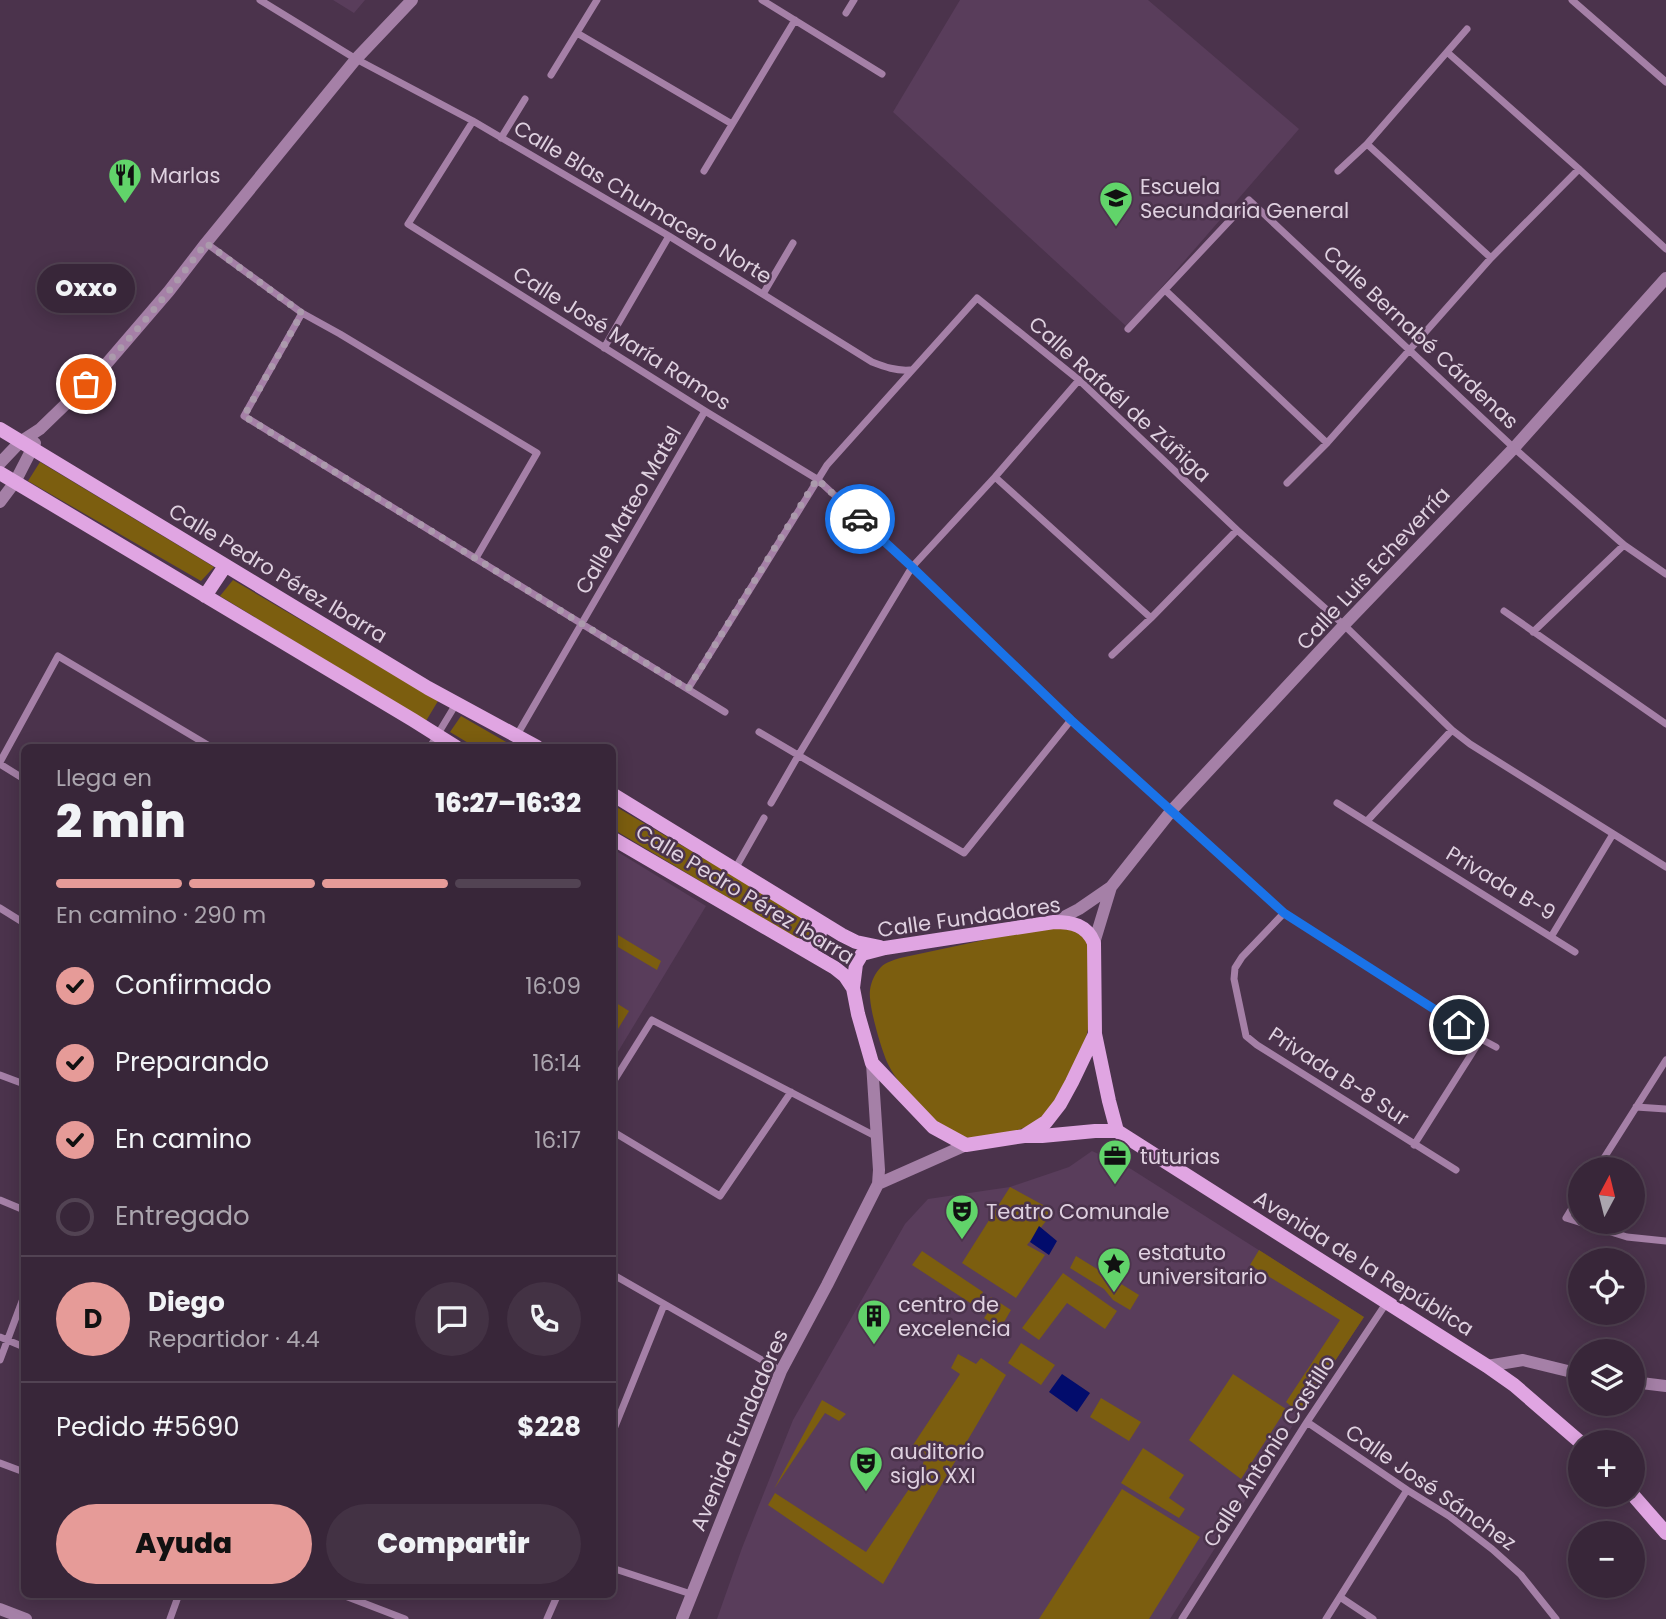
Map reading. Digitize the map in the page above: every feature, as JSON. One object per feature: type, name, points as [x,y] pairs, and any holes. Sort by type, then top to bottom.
[{"type":"main road","name":"Calle Pedro Pérez Ibarra","points":[[0,429],[456,704],[532,744]]},
{"type":"main road","points":[[0,473],[413,720],[433,742]]},
{"type":"main road","points":[[205,596],[225,566]]},
{"type":"main road","name":"Calle Pedro Pérez Ibarra","points":[[616,796],[814,919],[856,942],[885,948]]},
{"type":"main road","name":"Calle Pedro Pérez Ibarra","points":[[616,840],[835,968],[853,988]]},
{"type":"main road","points":[[797,945],[808,947],[818,940],[820,929],[814,919]]},
{"type":"main road","name":"Calle Fundadores","points":[[966,1145],[933,1128],[872,1063],[853,988],[858,960],[862,954],[885,948],[1054,922],[1070,922],[1084,928],[1094,943]]},
{"type":"main road","points":[[966,1145],[1024,1136],[1117,1131],[1095,1034],[1094,943]]},
{"type":"main road","points":[[1024,1136],[1046,1122],[1060,1104],[1095,1034]]},
{"type":"main road","name":"Avenida de la República","points":[[1117,1131],[1487,1366],[1514,1385],[1568,1432]]},
{"type":"main road","points":[[1643,1507],[1666,1533]]},
{"type":"street","name":"Calle Blas Chumacero Norte","points":[[260,0],[355,59],[473,121],[668,236],[872,362],[900,371],[911,370]]},
{"type":"street","points":[[0,463],[27,445],[102,369],[169,291],[355,59],[412,0]]},
{"type":"street","points":[[551,75],[597,0]]},
{"type":"street","points":[[762,0],[882,74]]},
{"type":"street","points":[[846,13],[854,0]]},
{"type":"street","points":[[1572,0],[1666,82]]},
{"type":"street","points":[[704,171],[795,20]]},
{"type":"street","points":[[1338,171],[1367,144],[1467,29]]},
{"type":"street","points":[[577,33],[732,124]]},
{"type":"street","points":[[1447,52],[1666,249]]},
{"type":"street","points":[[501,138],[525,99]]},
{"type":"street","name":"Calle José María Ramos","points":[[473,121],[408,224],[817,479],[1071,720],[1284,913],[1496,1046]]},
{"type":"street","points":[[1367,144],[1491,258]]},
{"type":"street","points":[[1287,484],[1327,443],[1491,258],[1579,169]]},
{"type":"street","name":"Calle Bernabé Cárdenas","points":[[1165,290],[1249,200],[1514,447],[1624,545],[1666,573]]},
{"type":"street","points":[[604,348],[668,236]]},
{"type":"street","points":[[206,243],[302,313],[537,453],[476,558]]},
{"type":"street","points":[[763,294],[793,243]]},
{"type":"street","name":"Calle Luis Echeverría","points":[[1054,922],[1111,887],[1172,810],[1514,447],[1666,278]]},
{"type":"street","points":[[1128,330],[1165,290],[1327,443]]},
{"type":"street","name":"Calle Rafaél de Zúñiga","points":[[911,370],[977,298],[1079,380],[1237,530],[1344,625],[1452,730],[1666,867]]},
{"type":"street","points":[[302,313],[244,416],[725,712]]},
{"type":"street","points":[[688,689],[817,479],[840,448],[911,370]]},
{"type":"street","points":[[771,803],[912,567],[1079,380]]},
{"type":"street","name":"Calle Mateo Matel","points":[[517,735],[705,411]]},
{"type":"street","points":[[0,502],[15,481],[27,445]]},
{"type":"street","points":[[995,477],[1151,618]]},
{"type":"street","points":[[1112,655],[1237,530]]},
{"type":"street","points":[[1533,632],[1624,545]]},
{"type":"street","points":[[1504,611],[1666,724]]},
{"type":"street","points":[[21,777],[0,763],[58,656],[206,744]]},
{"type":"street","points":[[433,742],[456,704]]},
{"type":"street","points":[[759,732],[964,853],[1071,720]]},
{"type":"street","points":[[1367,821],[1452,730]]},
{"type":"street","name":"Privada B-9","points":[[1338,803],[1551,937],[1613,834]]},
{"type":"street","points":[[735,870],[764,818]]},
{"type":"street","name":"Calle Luis Echeverría","points":[[1094,943],[1111,887]]},
{"type":"street","points":[[0,908],[21,921]]},
{"type":"street","name":"Privada B-8 Sur","points":[[1284,913],[1235,968],[1234,979],[1246,1036],[1456,1170]]},
{"type":"street","points":[[1551,937],[1575,952]]},
{"type":"street","points":[[616,1078],[652,1020],[878,1137]]},
{"type":"street","points":[[1414,1145],[1481,1039]]},
{"type":"street","points":[[1605,1157],[1666,1060]]},
{"type":"street","name":"Calle Fundadores","points":[[872,1063],[878,1137],[878,1184]]},
{"type":"street","points":[[0,1075],[21,1083]]},
{"type":"street","points":[[616,1133],[720,1196],[791,1092]]},
{"type":"street","points":[[1636,1107],[1666,1110]]},
{"type":"street","points":[[878,1184],[966,1145]]},
{"type":"street","name":"Avenida Fundadores","points":[[682,1619],[781,1371],[878,1184]]},
{"type":"street","points":[[0,1200],[21,1209]]},
{"type":"street","points":[[1617,1234],[1666,1241]]},
{"type":"street","points":[[616,1276],[781,1371]]},
{"type":"street","points":[[0,1360],[4,1339],[21,1302]]},
{"type":"street","name":"Calle Antonio Castillo","points":[[1182,1619],[1387,1302]]},
{"type":"street","points":[[616,1422],[664,1305]]},
{"type":"street","points":[[4,1339],[21,1346]]},
{"type":"street","points":[[1487,1366],[1523,1360],[1568,1371]]},
{"type":"street","points":[[1645,1383],[1666,1386]]},
{"type":"street","name":"Calle José Sánchez","points":[[1307,1422],[1449,1516],[1492,1549],[1521,1575],[1556,1619]]},
{"type":"street","points":[[0,1463],[21,1471]]},
{"type":"street","points":[[1326,1619],[1407,1490]]},
{"type":"street","points":[[616,1569],[691,1594]]},
{"type":"street","points":[[1340,1597],[1373,1619]]},
{"type":"street","points":[[170,1619],[178,1598]]},
{"type":"street","points":[[350,1598],[405,1619]]},
{"type":"street","points":[[547,1619],[556,1598]]},
{"type":"street","points":[[0,1609],[20,1618]]},
{"type":"shaded area","points":[[333,0],[365,0],[354,13]]},
{"type":"shaded area","name":"Escuela Secundaria General","points":[[960,0],[1148,0],[1299,129],[1127,327],[893,112]]},
{"type":"shaded area","points":[[40,462],[214,567],[201,581],[28,481]]},
{"type":"shaded area","points":[[233,580],[438,701],[426,721],[220,596]]},
{"type":"shaded area","points":[[461,716],[510,744],[470,744],[450,732]]},
{"type":"shaded area","points":[[616,807],[812,922],[817,928],[813,938],[800,941],[616,831]]},
{"type":"shaded area","points":[[616,851],[706,906],[616,1055]]},
{"type":"shaded area","points":[[1054,925],[1075,928],[1091,944],[1088,1029],[1071,1073],[1045,1114],[1031,1124],[1009,1133],[970,1138],[957,1136],[943,1128],[915,1102],[887,1062],[871,1006],[870,990],[874,978],[883,965],[900,958]]},
{"type":"shaded area","points":[[616,934],[661,961],[657,970],[616,946]]},
{"type":"shaded area","points":[[616,1003],[629,1011],[616,1032]]},
{"type":"shaded area","points":[[1092,1151],[1131,1169],[1364,1317],[1170,1619],[717,1619],[793,1420],[905,1224],[928,1199],[1010,1187],[1069,1167]]},
{"type":"shaded area","points":[[1010,1187],[1054,1211],[1027,1245],[1045,1255],[1016,1298],[962,1263]]},
{"type":"shaded area","points":[[1039,1226],[1057,1241],[1049,1255],[1030,1242]]},
{"type":"shaded area","points":[[1259,1250],[1364,1317],[1300,1414],[1286,1402],[1340,1320],[1250,1265]]},
{"type":"shaded area","points":[[922,1251],[983,1292],[975,1306],[912,1265]]},
{"type":"shaded area","points":[[1076,1256],[1139,1295],[1130,1310],[1113,1300],[1104,1289],[1070,1268]]},
{"type":"shaded area","points":[[1063,1273],[1117,1311],[1105,1329],[1067,1303],[1039,1340],[1022,1328]]},
{"type":"shaded area","points":[[991,1297],[1011,1310],[1000,1329],[984,1318],[989,1311],[984,1308]]},
{"type":"shaded area","points":[[1021,1343],[1055,1365],[1041,1385],[1008,1363]]},
{"type":"shaded area","points":[[958,1354],[976,1364],[981,1358],[1006,1375],[883,1584],[768,1505],[775,1493],[866,1552],[922,1470],[925,1453],[913,1445],[960,1374],[951,1368]]},
{"type":"shaded area","points":[[1062,1374],[1090,1393],[1077,1412],[1049,1392]]},
{"type":"shaded area","points":[[1233,1374],[1286,1409],[1241,1479],[1189,1440]]},
{"type":"shaded area","points":[[1101,1398],[1141,1422],[1129,1441],[1090,1417]]},
{"type":"shaded area","points":[[822,1400],[846,1414],[839,1421],[825,1413],[774,1489]]},
{"type":"shaded area","points":[[1143,1448],[1184,1475],[1169,1498],[1185,1509],[1179,1518],[1121,1483]]},
{"type":"shaded area","points":[[1122,1489],[1200,1537],[1149,1619],[1039,1619]]},
{"type":"way so far","points":[[86,384],[169,291],[206,243],[302,313],[244,416],[688,689],[817,479],[860,519]]},
{"type":"place","name":"Marlas","points":[[125,205]]},
{"type":"place","name":"Escuela Secundaria General","points":[[1116,228]]},
{"type":"place","name":"Oxxo","points":[[86,384]]},
{"type":"place","name":"tuturias","points":[[1115,1186]]},
{"type":"place","name":"Teatro Comunale","points":[[962,1241]]},
{"type":"place","name":"estatuto universitario","points":[[1114,1294]]},
{"type":"place","name":"centro de excelencia","points":[[874,1346]]},
{"type":"place","name":"auditorio siglo XXI","points":[[866,1493]]},
{"type":"route","points":[[860,519],[1071,720],[1284,913],[1459,1025]]}]
